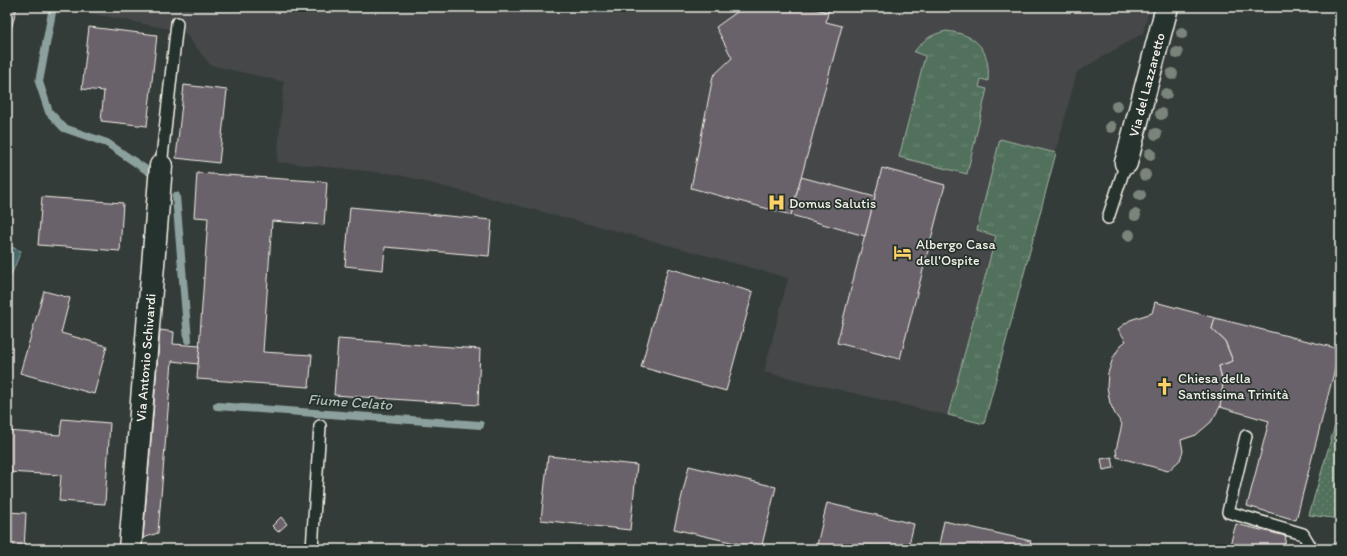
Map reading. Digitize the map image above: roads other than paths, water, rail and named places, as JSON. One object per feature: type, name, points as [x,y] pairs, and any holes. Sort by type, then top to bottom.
[{"type":"street","name":"Via del Lazzaretto","points":[[1126,163],[1167,7]]},
{"type":"street","name":"Via Antonio Schivardi","points":[[130,549],[161,166]]},
{"type":"lane","points":[[161,166],[177,23]]},
{"type":"lane","points":[[1108,218],[1126,163]]},
{"type":"lane","points":[[312,549],[320,426]]},
{"type":"lane","points":[[1246,436],[1228,512],[1303,534],[1312,549]]},
{"type":"water","points":[[7,245],[21,251],[7,285]]},
{"type":"waterway","points":[[53,7],[39,82],[49,112],[64,128],[107,143],[148,171]]},
{"type":"waterway","points":[[176,196],[188,340]]},
{"type":"waterway","name":"Fiume Celato","points":[[217,406],[480,425]]},
{"type":"place","name":"Domus Salutis","points":[[776,203]]},
{"type":"place","name":"Albergo Casa dell'Ospite","points":[[903,252]]},
{"type":"place","name":"Chiesa della Santissima Trinità","points":[[1165,386]]}]
